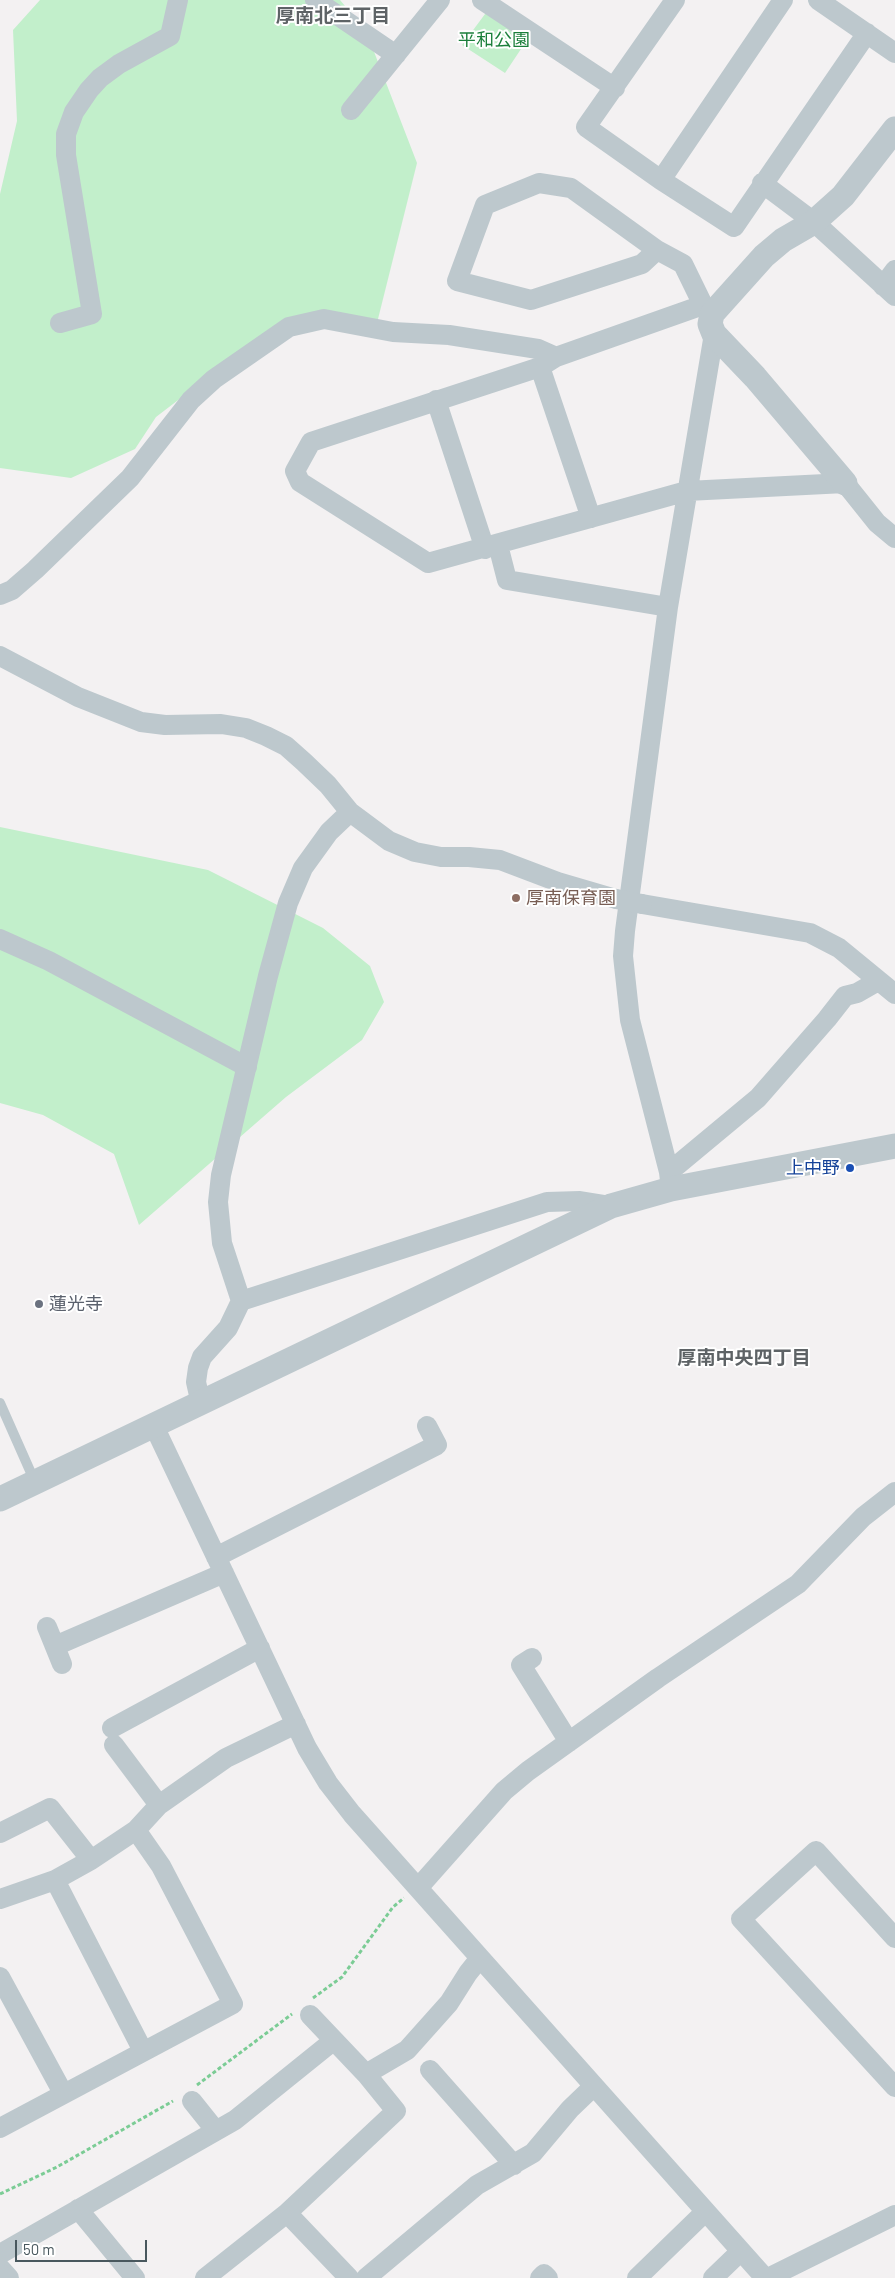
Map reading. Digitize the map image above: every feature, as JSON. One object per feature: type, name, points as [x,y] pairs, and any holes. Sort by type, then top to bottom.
[{"type":"street","points":[[60,322],[92,314],[66,155],[66,134],[74,112],[100,78],[119,64],[170,36],[178,0]]},
{"type":"street","points":[[315,0],[396,55]]},
{"type":"street","points":[[351,110],[440,0]]},
{"type":"street","points":[[482,0],[615,88]]},
{"type":"street","points":[[675,0],[586,127],[660,180],[734,227],[762,183],[867,33]]},
{"type":"street","points":[[660,180],[782,0]]},
{"type":"street","points":[[818,0],[895,53]]},
{"type":"street","points":[[670,1181],[630,1020],[623,956],[628,903],[668,607],[687,491],[710,318],[764,256],[783,240],[814,222],[843,196],[895,128]]},
{"type":"street","points":[[657,250],[642,264],[531,300],[457,281],[485,205],[539,183],[571,188],[657,250],[683,264],[710,318],[755,377],[846,482],[877,522],[895,538]]},
{"type":"street","points":[[762,183],[891,284]]},
{"type":"street","points":[[710,318],[548,362],[311,442],[295,471],[300,482],[428,563],[687,491],[846,482]]},
{"type":"street","points":[[0,595],[12,590],[36,570],[130,478],[191,400],[214,379],[289,327],[324,320],[393,332],[449,335],[538,349],[548,362],[591,518]]},
{"type":"street","points":[[436,400],[491,547],[507,580],[668,607]]},
{"type":"street","points":[[0,656],[78,696],[141,722],[165,725],[221,724],[246,728],[266,736],[286,746],[304,762],[328,785],[350,812],[390,841],[415,852],[441,857],[500,860],[558,882],[616,899],[810,933],[839,948],[895,994]]},
{"type":"street","points":[[201,1404],[196,1382],[202,1357],[228,1328],[241,1301],[222,1243],[218,1202],[222,1175],[268,976],[288,903],[303,868],[330,832],[350,812]]},
{"type":"street","points":[[0,939],[49,961],[248,1067]]},
{"type":"street","points":[[670,1181],[758,1098],[828,1019],[845,996],[857,993],[878,981]]},
{"type":"street","points":[[0,1499],[610,1206],[670,1181],[895,1146]]},
{"type":"street","points":[[241,1301],[547,1202],[580,1202],[610,1206]]},
{"type":"street","points":[[154,1426],[296,1724],[328,1783],[418,1888],[766,2278],[895,2215]]},
{"type":"street","points":[[48,1627],[58,1655],[436,1445],[427,1426]]},
{"type":"street","points":[[418,1888],[504,1791],[528,1771],[658,1678],[798,1584],[863,1517],[895,1492]]},
{"type":"street","points":[[159,1805],[113,1737],[260,1648]]},
{"type":"street","points":[[532,1658],[521,1665],[569,1742]]},
{"type":"street","points":[[0,1899],[55,1880],[91,1860],[136,1830],[159,1805],[226,1758],[296,1724]]},
{"type":"street","points":[[0,1832],[50,1808],[91,1860]]},
{"type":"street","points":[[0,2128],[234,2004],[161,1866],[136,1830]]},
{"type":"street","points":[[895,1938],[816,1851],[741,1918],[895,2087]]},
{"type":"street","points":[[55,1880],[143,2051]]},
{"type":"street","points":[[366,2074],[407,2050],[449,2003],[468,1972],[480,1958]]},
{"type":"street","points":[[0,1977],[63,2093]]},
{"type":"street","points":[[205,2278],[287,2212],[396,2111],[366,2074],[333,2041],[306,2009]]},
{"type":"street","points":[[0,2254],[236,2120],[333,2041]]},
{"type":"street","points":[[430,2070],[514,2164]]},
{"type":"street","points":[[366,2278],[477,2185],[534,2153],[570,2109],[594,2086]]},
{"type":"street","points":[[189,2095],[216,2131]]},
{"type":"street","points":[[78,2209],[135,2278]]},
{"type":"street","points":[[287,2212],[349,2278]]},
{"type":"street","points":[[637,2278],[706,2212]]},
{"type":"street","points":[[714,2278],[741,2251]]},
{"type":"street","points":[[0,2268],[9,2278]]},
{"type":"street","points":[[540,2278],[544,2274],[548,2278]]},
{"type":"lane","points":[[0,1403],[35,1483]]},
{"type":"path","points":[[0,2194],[56,2167],[189,2095],[306,2009],[342,1977],[393,1907],[418,1888]]},
{"type":"green space","points":[[40,0],[340,0],[366,31],[417,163],[376,327],[293,321],[190,391],[156,417],[135,449],[71,478],[0,468],[0,194],[17,121],[13,30]]},
{"type":"green space","name":"平和公園","points":[[488,10],[529,37],[505,73],[462,45]]},
{"type":"green space","points":[[0,827],[208,870],[323,928],[370,966],[384,1002],[362,1040],[286,1097],[139,1225],[114,1154],[43,1115],[0,1103]]},
{"type":"place","name":"厚南保育園","points":[[516,898]]},
{"type":"place","name":"上中野","points":[[850,1168]]},
{"type":"place","name":"蓮光寺","points":[[39,1304]]},
{"type":"district","name":"厚南北三丁目","points":[[333,16]]},
{"type":"district","name":"厚南中央四丁目","points":[[744,1358]]}]
